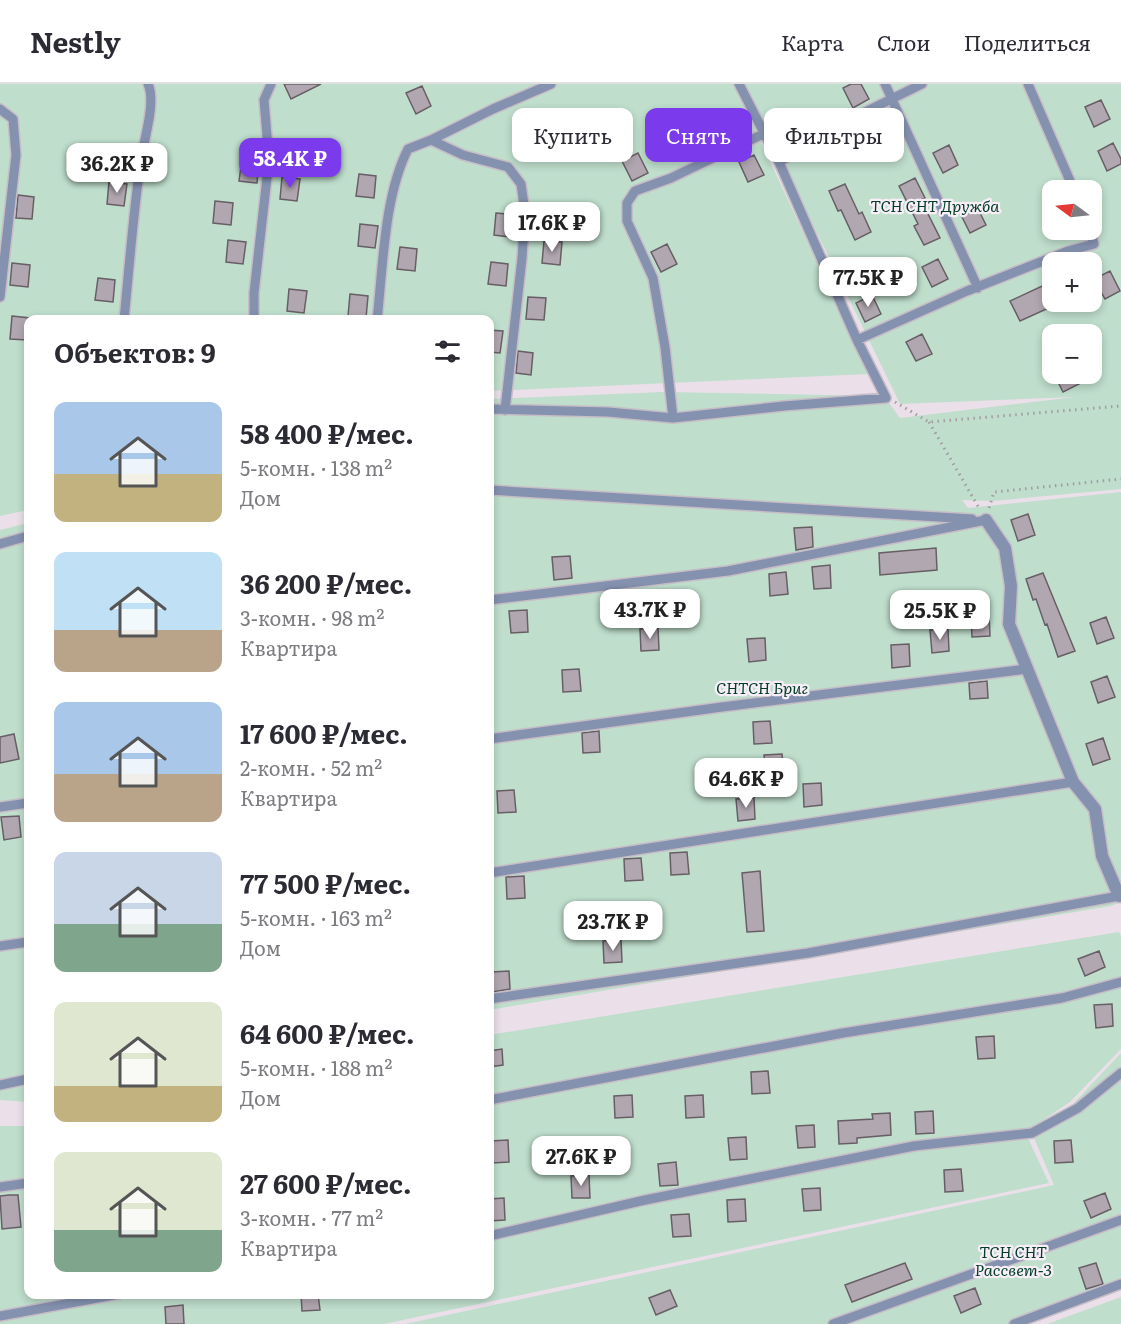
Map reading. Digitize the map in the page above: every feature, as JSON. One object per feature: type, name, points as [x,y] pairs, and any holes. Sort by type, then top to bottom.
[{"type":"street","points":[[986,520],[1005,548],[1011,586],[1009,624],[1073,782],[1095,809],[1102,856],[1120,896]]},
{"type":"lane","points":[[125,315],[140,165],[150,106],[148,84]]},
{"type":"lane","points":[[254,315],[254,293],[269,160],[264,100],[271,84]]},
{"type":"lane","points":[[378,315],[392,193],[399,167],[408,149],[551,84]]},
{"type":"lane","points":[[673,418],[653,278],[627,221],[627,203],[635,191],[671,178],[763,134],[739,84]]},
{"type":"lane","points":[[885,84],[978,288]]},
{"type":"lane","points":[[874,108],[922,84]]},
{"type":"lane","points":[[1028,84],[1070,180]]},
{"type":"lane","points":[[0,109],[13,119],[16,155],[0,297]]},
{"type":"lane","points":[[431,140],[463,155],[508,167],[521,184],[525,212],[522,258],[505,410]]},
{"type":"lane","points":[[494,409],[608,412],[673,418],[886,398],[779,162]]},
{"type":"lane","points":[[858,340],[1068,250],[1094,244],[1093,240]]},
{"type":"lane","points":[[494,490],[986,520]]},
{"type":"lane","points":[[494,599],[728,571],[986,520]]},
{"type":"lane","points":[[0,544],[24,537]]},
{"type":"lane","points":[[494,738],[710,708],[1027,669]]},
{"type":"lane","points":[[494,872],[1073,782]]},
{"type":"lane","points":[[0,807],[24,804]]},
{"type":"lane","points":[[494,998],[808,953],[1120,896]]},
{"type":"lane","points":[[0,946],[24,943]]},
{"type":"lane","points":[[494,1099],[843,1033],[1062,998],[1121,982]]},
{"type":"lane","points":[[494,1235],[645,1200],[914,1146],[1032,1133],[1078,1108],[1121,1073]]},
{"type":"lane","points":[[0,1085],[24,1080]]},
{"type":"lane","points":[[0,1187],[24,1184]]},
{"type":"lane","points":[[833,1324],[1121,1220]]},
{"type":"lane","points":[[1014,1324],[1121,1284]]},
{"type":"lane","points":[[0,1316],[92,1299]]},
{"type":"path","points":[[886,398],[929,422],[986,520]]},
{"type":"path","points":[[929,422],[1121,406]]},
{"type":"path","points":[[986,520],[994,492],[1121,478]]},
{"type":"green space","points":[[0,84],[734,84],[745,108],[645,108],[645,162],[752,162],[752,123],[764,148],[764,162],[770,162],[869,374],[494,391],[494,315],[24,315],[24,511],[0,516]]},
{"type":"green space","name":"СНТСН Бриг","points":[[745,84],[1121,84],[1121,489],[993,501],[962,500],[968,508],[1121,492],[1121,902],[1111,906],[494,1009],[494,399],[663,392],[884,396],[900,418],[1075,397],[900,404],[783,162],[904,162],[904,108],[764,108],[764,123]]},
{"type":"green space","points":[[24,524],[24,1102],[0,1100],[0,530]]},
{"type":"green space","points":[[1119,932],[1121,936],[1121,1049],[1070,1102],[1025,1132],[1049,1183],[384,1324],[0,1324],[0,1126],[24,1126],[24,1299],[494,1299],[494,1034]]},
{"type":"green space","name":"ТСН СНТ Рассвет-3","points":[[1121,1053],[1121,1289],[1025,1324],[405,1324],[1054,1185],[1031,1131],[1073,1104]]},
{"type":"green space","points":[[1121,1297],[1121,1324],[1047,1324]]},
{"type":"building","points":[[284,84],[321,84],[291,99]]},
{"type":"building","points":[[851,84],[861,84],[869,99],[853,108],[843,88]]},
{"type":"building","points":[[422,86],[431,106],[416,114],[406,93]]},
{"type":"building","points":[[1101,100],[1110,119],[1094,127],[1085,107]]},
{"type":"building","points":[[1113,143],[1121,164],[1107,171],[1098,151]]},
{"type":"building","points":[[949,145],[958,165],[943,173],[933,153]]},
{"type":"building","points":[[638,153],[648,173],[632,181],[622,162],[633,162],[633,156]]},
{"type":"building","points":[[754,155],[764,175],[748,182],[739,162],[752,162]]},
{"type":"building","points":[[242,159],[259,161],[257,183],[239,181]]},
{"type":"building","points":[[359,174],[376,176],[374,198],[356,196]]},
{"type":"building","points":[[282,177],[300,179],[297,201],[280,199]]},
{"type":"building","points":[[915,178],[925,198],[921,200],[940,238],[924,245],[914,226],[918,224],[899,186]]},
{"type":"building","points":[[109,182],[127,184],[124,206],[107,204]]},
{"type":"building","points":[[845,184],[859,214],[862,212],[871,232],[855,240],[829,191]]},
{"type":"building","points":[[18,195],[34,197],[32,219],[16,218]]},
{"type":"building","points":[[215,201],[233,203],[231,225],[213,223]]},
{"type":"building","points":[[976,205],[986,225],[970,233],[960,213]]},
{"type":"building","points":[[532,206],[556,207],[556,227],[531,227]]},
{"type":"building","points":[[496,213],[518,215],[517,226],[513,226],[511,237],[494,235]]},
{"type":"building","points":[[360,224],[378,226],[375,248],[358,246]]},
{"type":"building","points":[[228,240],[246,242],[243,264],[226,262]]},
{"type":"building","points":[[544,241],[562,242],[560,265],[542,263]]},
{"type":"building","points":[[667,244],[677,264],[661,272],[651,252]]},
{"type":"building","points":[[400,247],[417,249],[415,271],[397,269]]},
{"type":"building","points":[[938,259],[948,279],[932,287],[922,267]]},
{"type":"building","points":[[491,262],[508,264],[506,286],[488,284]]},
{"type":"building","points":[[12,263],[30,265],[28,287],[10,285]]},
{"type":"building","points":[[1110,271],[1120,291],[1105,299],[1102,294],[1102,275]]},
{"type":"building","points":[[98,278],[115,280],[113,302],[95,300]]},
{"type":"building","points":[[1042,286],[1042,311],[1020,321],[1010,301]]},
{"type":"building","points":[[289,289],[307,291],[304,313],[287,311]]},
{"type":"building","points":[[350,294],[368,296],[366,315],[348,315]]},
{"type":"building","points":[[872,295],[881,314],[865,322],[856,303]]},
{"type":"building","points":[[528,297],[546,298],[544,320],[526,319]]},
{"type":"building","points":[[12,316],[24,317],[24,340],[10,339]]},
{"type":"building","points":[[494,330],[503,331],[500,353],[494,352]]},
{"type":"building","points":[[922,334],[932,354],[916,361],[906,342]]},
{"type":"building","points":[[518,351],[533,353],[531,375],[516,373]]},
{"type":"building","points":[[1059,384],[1079,384],[1063,392]]},
{"type":"building","points":[[1028,514],[1035,535],[1018,541],[1011,520]]},
{"type":"building","points":[[812,527],[813,547],[796,550],[794,528]]},
{"type":"building","points":[[936,548],[937,570],[880,575],[879,553]]},
{"type":"building","points":[[570,556],[572,578],[554,580],[552,557]]},
{"type":"building","points":[[830,565],[831,588],[814,589],[812,567]]},
{"type":"building","points":[[786,572],[788,594],[770,596],[769,574]]},
{"type":"building","points":[[1043,573],[1075,651],[1058,657],[1047,624],[1045,625],[1036,599],[1033,600],[1026,579]]},
{"type":"building","points":[[527,610],[528,632],[511,633],[509,611]]},
{"type":"building","points":[[989,614],[990,636],[972,637],[971,615]]},
{"type":"building","points":[[1106,617],[1114,638],[1097,644],[1090,623]]},
{"type":"building","points":[[658,628],[659,650],[641,651],[640,629]]},
{"type":"building","points":[[948,629],[949,651],[932,653],[930,630]]},
{"type":"building","points":[[765,638],[766,660],[749,662],[747,639]]},
{"type":"building","points":[[909,644],[910,666],[892,668],[891,645]]},
{"type":"building","points":[[579,669],[581,691],[563,692],[562,670]]},
{"type":"building","points":[[1107,676],[1115,697],[1098,703],[1091,682]]},
{"type":"building","points":[[987,681],[988,698],[970,699],[969,683]]},
{"type":"building","points":[[770,721],[772,743],[754,744],[753,722]]},
{"type":"building","points":[[599,731],[600,752],[583,753],[582,733]]},
{"type":"building","points":[[14,734],[19,759],[0,763],[0,737]]},
{"type":"building","points":[[1103,738],[1110,759],[1093,765],[1086,744]]},
{"type":"building","points":[[782,754],[784,776],[766,777],[764,755]]},
{"type":"building","points":[[821,783],[822,805],[804,807],[803,784]]},
{"type":"building","points":[[514,790],[516,812],[498,813],[497,791]]},
{"type":"building","points":[[754,798],[755,819],[738,821],[736,799]]},
{"type":"building","points":[[19,816],[21,837],[4,840],[1,817]]},
{"type":"building","points":[[687,852],[689,874],[671,875],[670,853]]},
{"type":"building","points":[[641,858],[643,880],[625,881],[624,859]]},
{"type":"building","points":[[760,871],[764,931],[747,932],[742,873]]},
{"type":"building","points":[[524,876],[525,898],[507,899],[506,877]]},
{"type":"building","points":[[621,940],[622,962],[604,963],[603,941]]},
{"type":"building","points":[[1099,951],[1105,967],[1085,976],[1078,959]]},
{"type":"building","points":[[509,971],[510,989],[494,992],[494,972]]},
{"type":"building","points":[[1112,1004],[1113,1026],[1096,1028],[1094,1005]]},
{"type":"building","points":[[994,1036],[995,1058],[978,1059],[976,1037]]},
{"type":"building","points":[[502,1049],[503,1065],[494,1066],[494,1050]]},
{"type":"building","points":[[768,1071],[770,1093],[752,1094],[751,1072]]},
{"type":"building","points":[[632,1095],[633,1117],[615,1118],[614,1096]]},
{"type":"building","points":[[703,1095],[704,1117],[686,1118],[685,1096]]},
{"type":"building","points":[[933,1111],[934,1133],[916,1134],[915,1112]]},
{"type":"building","points":[[890,1113],[891,1135],[857,1138],[857,1143],[839,1144],[838,1121],[873,1119],[872,1114]]},
{"type":"building","points":[[814,1125],[815,1147],[798,1148],[796,1126]]},
{"type":"building","points":[[746,1137],[747,1159],[730,1160],[728,1138]]},
{"type":"building","points":[[508,1140],[509,1162],[494,1163],[494,1141]]},
{"type":"building","points":[[1071,1140],[1073,1162],[1055,1163],[1054,1141]]},
{"type":"building","points":[[676,1162],[678,1185],[660,1186],[658,1164]]},
{"type":"building","points":[[961,1169],[963,1191],[945,1192],[944,1170]]},
{"type":"building","points":[[589,1175],[590,1198],[572,1198],[571,1176]]},
{"type":"building","points":[[820,1188],[821,1210],[804,1211],[802,1189]]},
{"type":"building","points":[[1105,1193],[1111,1209],[1091,1218],[1084,1201]]},
{"type":"building","points":[[18,1195],[21,1227],[2,1229],[0,1196]]},
{"type":"building","points":[[504,1198],[505,1220],[494,1221],[494,1199]]},
{"type":"building","points":[[745,1199],[746,1221],[728,1222],[727,1200]]},
{"type":"building","points":[[689,1214],[691,1236],[673,1237],[671,1215]]},
{"type":"building","points":[[905,1263],[912,1279],[852,1302],[845,1285]]},
{"type":"building","points":[[1096,1263],[1103,1284],[1086,1289],[1079,1268]]},
{"type":"building","points":[[975,1288],[981,1304],[961,1313],[954,1296]]},
{"type":"building","points":[[670,1290],[677,1306],[656,1315],[649,1298]]},
{"type":"building","points":[[301,1299],[319,1299],[320,1310],[302,1311]]},
{"type":"building","points":[[183,1305],[184,1324],[166,1324],[165,1307]]},
{"type":"park label","name":"ТСН СНТ Дружба","points":[[935,205]]}]
